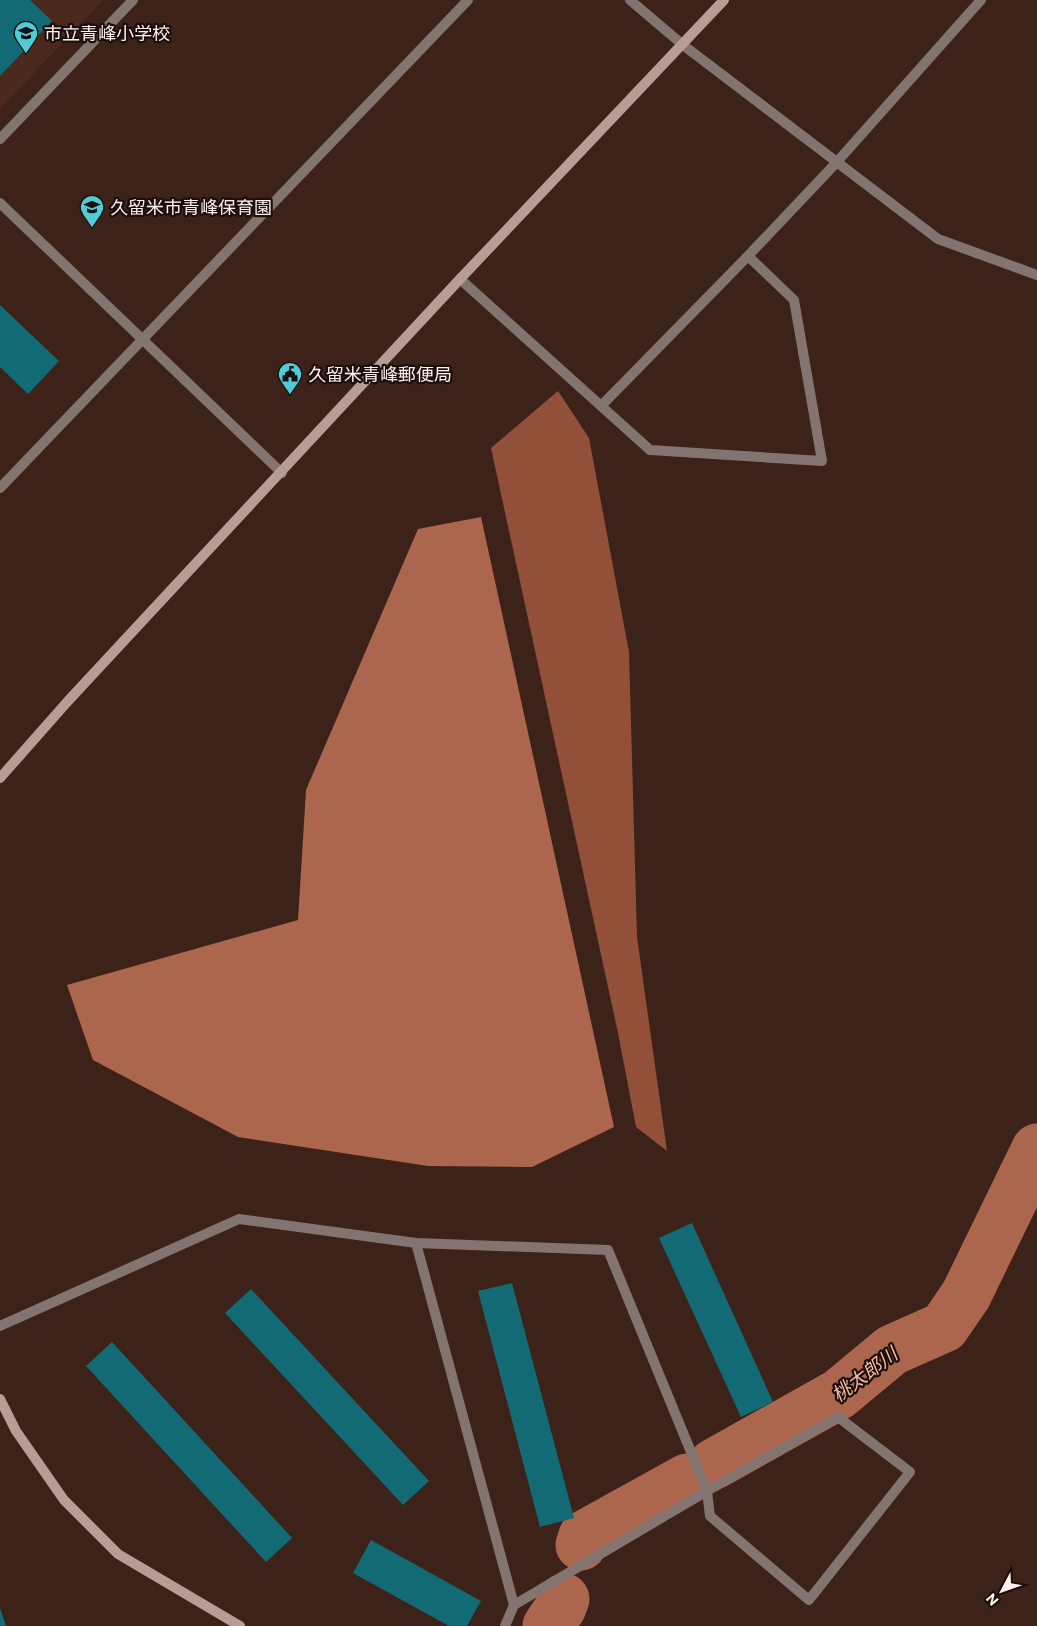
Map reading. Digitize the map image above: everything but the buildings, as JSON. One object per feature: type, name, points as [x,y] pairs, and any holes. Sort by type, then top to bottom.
[{"type":"street","points":[[0,140],[133,0]]},
{"type":"street","points":[[0,488],[141,338],[468,0]]},
{"type":"street","points":[[630,0],[682,45],[938,239],[1037,275]]},
{"type":"street","points":[[0,778],[68,701],[282,473],[460,279],[724,0]]},
{"type":"street","points":[[601,406],[836,163],[981,0]]},
{"type":"street","points":[[0,203],[282,473]]},
{"type":"street","points":[[460,279],[650,450],[822,461],[794,300],[748,256]]},
{"type":"street","points":[[0,1326],[239,1219],[416,1243],[608,1250],[707,1490],[710,1516],[809,1600],[910,1472],[838,1418],[707,1490],[514,1605],[505,1626]]},
{"type":"street","points":[[416,1243],[514,1605]]},
{"type":"street","points":[[0,1399],[16,1431],[64,1500],[118,1554],[240,1626]]},
{"type":"shaded area","name":"市立青峰小学校","points":[[0,0],[103,0],[0,109]]},
{"type":"shaded area","points":[[558,391],[589,438],[629,652],[637,937],[667,1151],[636,1127],[618,1033],[491,448]]},
{"type":"shaded area","points":[[481,517],[614,1127],[532,1167],[428,1166],[238,1137],[93,1060],[67,985],[298,920],[306,790],[418,529]]},
{"type":"waterway","name":"桃太郎川","points":[[714,1464],[839,1394],[892,1350],[944,1327],[966,1295],[1037,1149]]},
{"type":"waterway","name":"桃太郎川","points":[[581,1545],[584,1536],[687,1479]]},
{"type":"waterway","name":"桃太郎川","points":[[548,1626],[564,1599]]},
{"type":"place","name":"市立青峰小学校","points":[[26,54]]},
{"type":"place","name":"久留米市青峰保育園","points":[[92,228]]},
{"type":"place","name":"久留米青峰郵便局","points":[[290,395]]}]
